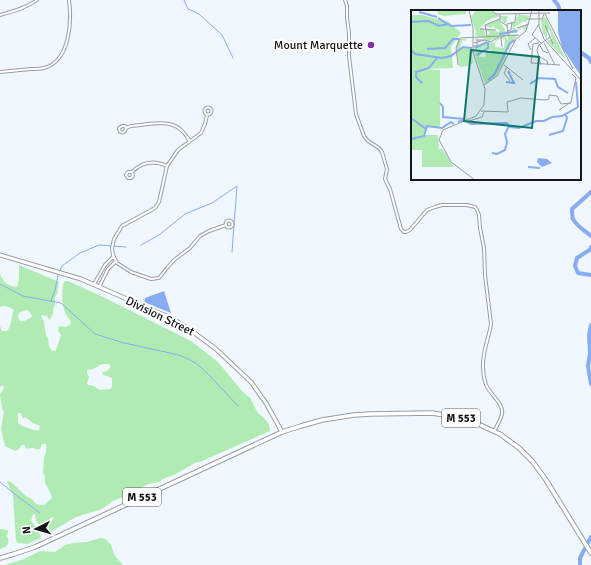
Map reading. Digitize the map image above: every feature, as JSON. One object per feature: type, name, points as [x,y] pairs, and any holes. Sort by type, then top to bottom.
[{"type":"main road","name":"M 553","points":[[0,558],[35,547],[282,432],[310,423],[343,416],[418,413],[432,413],[457,417],[478,424],[494,431],[519,448],[546,480],[590,551]]},
{"type":"street","points":[[0,14],[20,9],[37,0]]},
{"type":"street","points":[[0,72],[44,68],[56,61],[67,42],[71,12],[69,0]]},
{"type":"street","points":[[345,0],[347,6],[349,33],[348,56],[356,114],[364,136],[382,152],[387,169],[385,179],[390,189],[401,229],[404,232],[410,230],[427,210],[434,206],[467,204],[474,207],[479,215],[484,248],[485,275],[491,324],[483,358],[483,366],[485,380],[490,393],[502,408],[502,414],[494,431]]},
{"type":"street","points":[[207,115],[201,133],[178,150],[167,166],[159,202],[155,208],[122,226],[114,239],[112,248],[113,257],[115,262],[131,272],[151,279],[159,278],[166,268],[190,248],[200,236],[226,225]]},
{"type":"street","points":[[126,128],[131,126],[165,123],[172,124],[181,129],[190,141]]},
{"type":"street","points":[[132,172],[145,164],[154,162],[167,166]]},
{"type":"street","name":"Division Street","points":[[0,255],[76,277],[94,284],[173,320],[189,329],[216,349],[251,382],[266,403],[282,432]]},
{"type":"street","points":[[94,284],[105,264],[113,257]]},
{"type":"street","points":[[99,287],[108,268],[115,262]]},
{"type":"green space","points":[[19,265],[59,282],[53,313],[50,320],[47,316],[41,316],[44,322],[49,346],[52,351],[56,350],[61,335],[58,331],[59,326],[66,327],[70,325],[71,322],[64,311],[62,299],[63,284],[65,281],[68,281],[191,341],[218,362],[242,391],[251,399],[258,413],[269,424],[270,431],[195,463],[159,482],[148,484],[113,501],[102,509],[76,517],[49,533],[39,526],[35,514],[33,514],[31,521],[38,529],[41,538],[27,544],[18,543],[16,541],[13,496],[7,481],[11,482],[36,504],[44,505],[52,498],[45,483],[45,476],[43,473],[46,444],[42,444],[40,449],[25,448],[25,445],[22,445],[15,451],[5,446],[1,429],[4,412],[2,409],[0,394],[4,385],[0,387],[0,326],[2,331],[7,331],[10,326],[14,310],[3,306],[0,307],[0,273],[2,279],[6,283],[17,287]],"holes":[[[26,310],[29,311],[32,316],[27,320],[20,321],[18,317],[19,313]],[[102,364],[110,365],[109,369],[102,374],[112,378],[112,387],[110,389],[100,390],[94,386],[88,385],[87,383],[89,377],[87,370],[93,369]],[[18,413],[21,413],[23,419],[25,417],[40,426],[39,430],[34,430],[18,423]]]},
{"type":"green space","points":[[0,529],[8,530],[6,536],[8,538],[8,543],[7,546],[0,549]]},
{"type":"green space","points":[[100,538],[106,539],[111,545],[115,556],[123,565],[5,565],[24,559],[40,551],[55,552],[65,545],[87,542]]},
{"type":"water","points":[[164,291],[171,313],[144,302],[145,298]]},
{"type":"waterway","points":[[184,0],[188,9],[199,14],[222,35],[233,58]]},
{"type":"waterway","points":[[554,0],[560,10]]},
{"type":"waterway","points":[[581,53],[589,58],[591,62]]},
{"type":"waterway","points":[[141,245],[159,235],[185,214],[212,203],[237,186],[232,252]]},
{"type":"waterway","points":[[591,192],[572,209],[572,217],[574,222],[591,236]]},
{"type":"waterway","points":[[51,301],[62,266],[80,253],[99,245],[126,247]]},
{"type":"waterway","points":[[591,247],[591,249],[577,258],[575,266],[578,273],[591,275]]},
{"type":"waterway","points":[[0,284],[23,296],[61,303],[95,334],[124,343],[179,355],[188,359],[197,364],[209,375],[238,406]]},
{"type":"waterway","points":[[591,325],[589,335],[590,353],[588,366],[591,384]]},
{"type":"waterway","points":[[0,482],[40,513]]},
{"type":"waterway","points":[[580,565],[580,558],[591,537]]},
{"type":"place","name":"Mount Marquette","points":[[371,45]]}]
